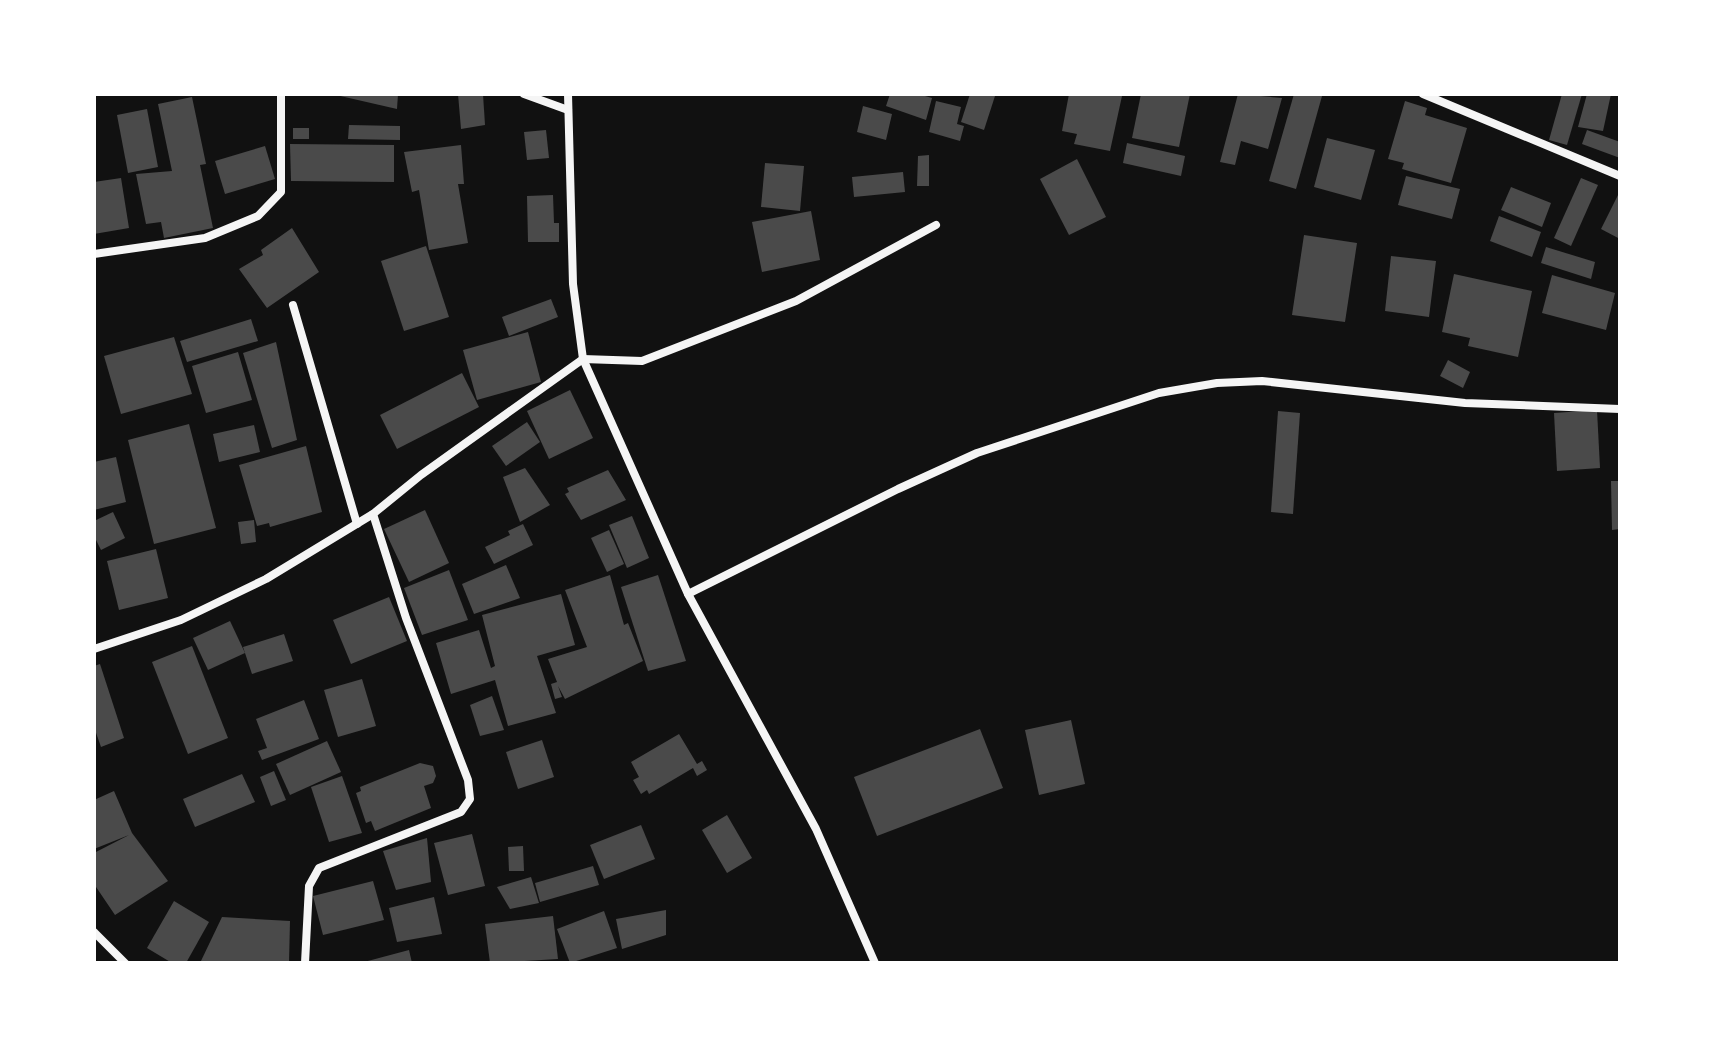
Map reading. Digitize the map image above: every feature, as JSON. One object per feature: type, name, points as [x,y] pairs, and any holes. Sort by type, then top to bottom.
[{"type":"street","points":[[94,254],[205,238],[258,216],[281,192],[281,94]]},
{"type":"street","points":[[524,94],[568,110]]},
{"type":"street","points":[[568,94],[573,284],[583,359],[688,594],[816,829],[875,963]]},
{"type":"street","points":[[1423,94],[1620,176]]},
{"type":"street","points":[[94,649],[181,620],[266,579],[373,514],[583,359],[642,361],[796,301],[936,225]]},
{"type":"street","points":[[293,305],[357,524]]},
{"type":"street","points":[[688,594],[977,453],[1159,393],[1217,383],[1262,381],[1465,403],[1620,409]]},
{"type":"street","points":[[305,963],[309,886],[319,868],[461,812],[470,799],[468,780],[406,618],[373,514]]},
{"type":"street","points":[[94,932],[125,963]]},
{"type":"building","points":[[398,94],[397,109],[336,95]]},
{"type":"building","points":[[458,94],[483,94],[485,125],[461,129]]},
{"type":"building","points":[[890,94],[918,94],[932,98],[926,120],[886,106]]},
{"type":"building","points":[[970,94],[995,96],[984,130],[961,122]]},
{"type":"building","points":[[1069,94],[1122,96],[1110,151],[1074,144],[1077,134],[1062,131]]},
{"type":"building","points":[[1141,94],[1190,94],[1179,147],[1132,138]]},
{"type":"building","points":[[1238,94],[1282,98],[1268,149],[1241,141],[1235,165],[1220,162]]},
{"type":"building","points":[[1294,94],[1322,96],[1296,189],[1269,181]]},
{"type":"building","points":[[1562,94],[1582,94],[1567,145],[1549,140]]},
{"type":"building","points":[[1587,94],[1611,94],[1603,131],[1578,127]]},
{"type":"building","points":[[192,97],[206,164],[200,165],[213,228],[164,238],[161,222],[146,224],[136,174],[172,171],[158,104]]},
{"type":"building","points":[[936,101],[961,107],[957,124],[964,126],[960,141],[929,132]]},
{"type":"building","points":[[1405,101],[1427,108],[1425,115],[1467,128],[1451,183],[1402,169],[1404,163],[1388,159]]},
{"type":"building","points":[[863,106],[892,114],[886,140],[857,132]]},
{"type":"building","points":[[147,109],[158,167],[128,173],[117,115]]},
{"type":"building","points":[[349,125],[400,126],[400,140],[348,139]]},
{"type":"building","points":[[293,128],[309,128],[309,139],[293,139]]},
{"type":"building","points":[[546,130],[549,158],[527,160],[524,132]]},
{"type":"building","points":[[1587,130],[1620,142],[1620,158],[1582,144]]},
{"type":"building","points":[[1327,138],[1375,150],[1361,200],[1314,187]]},
{"type":"building","points":[[1127,143],[1185,156],[1181,176],[1123,163]]},
{"type":"building","points":[[290,144],[394,145],[394,182],[291,181]]},
{"type":"building","points":[[461,145],[464,184],[458,184],[468,243],[429,250],[419,190],[412,192],[404,152]]},
{"type":"building","points":[[265,146],[275,179],[225,194],[215,161]]},
{"type":"building","points":[[929,155],[929,186],[917,186],[918,156]]},
{"type":"building","points":[[1077,159],[1106,217],[1069,235],[1040,179]]},
{"type":"building","points":[[765,163],[804,166],[800,211],[761,207]]},
{"type":"building","points":[[903,172],[905,192],[854,197],[852,177]]},
{"type":"building","points":[[1406,176],[1460,189],[1452,219],[1398,205]]},
{"type":"building","points":[[121,178],[129,228],[94,234],[94,182]]},
{"type":"building","points":[[1581,178],[1598,185],[1571,246],[1554,238]]},
{"type":"building","points":[[1511,187],[1551,203],[1542,227],[1501,210]]},
{"type":"building","points":[[1620,191],[1620,239],[1601,229]]},
{"type":"building","points":[[553,195],[554,223],[559,223],[559,242],[528,242],[527,196]]},
{"type":"building","points":[[811,211],[820,260],[762,272],[752,222]]},
{"type":"building","points":[[1499,216],[1541,232],[1532,257],[1490,241]]},
{"type":"building","points":[[292,228],[319,272],[267,308],[239,269],[263,255],[261,250]]},
{"type":"building","points":[[1304,235],[1357,243],[1345,322],[1292,315]]},
{"type":"building","points":[[426,246],[449,317],[404,331],[381,261]]},
{"type":"building","points":[[1546,247],[1595,262],[1591,279],[1541,263]]},
{"type":"building","points":[[1391,256],[1436,261],[1429,317],[1385,311]]},
{"type":"building","points":[[1454,274],[1532,291],[1518,357],[1468,346],[1470,338],[1442,332]]},
{"type":"building","points":[[1552,275],[1615,293],[1606,330],[1542,313]]},
{"type":"building","points":[[551,299],[558,317],[509,336],[502,317]]},
{"type":"building","points":[[251,319],[258,341],[187,362],[180,341]]},
{"type":"building","points":[[528,332],[541,382],[477,400],[463,350]]},
{"type":"building","points":[[174,337],[192,394],[121,414],[104,356]]},
{"type":"building","points":[[276,342],[297,440],[272,448],[243,353]]},
{"type":"building","points":[[238,352],[252,400],[206,413],[192,366]]},
{"type":"building","points":[[1448,360],[1470,372],[1463,388],[1440,376]]},
{"type":"building","points":[[462,373],[479,407],[397,449],[380,415]]},
{"type":"building","points":[[570,390],[593,438],[549,459],[527,411]]},
{"type":"building","points":[[1597,410],[1600,468],[1557,471],[1554,413]]},
{"type":"building","points":[[1278,411],[1300,413],[1293,514],[1271,512]]},
{"type":"building","points":[[527,422],[540,442],[506,466],[492,446]]},
{"type":"building","points":[[189,424],[216,528],[154,544],[128,440]]},
{"type":"building","points":[[254,425],[260,452],[219,462],[213,434]]},
{"type":"building","points":[[306,446],[322,512],[270,527],[269,523],[257,526],[239,465]]},
{"type":"building","points":[[116,457],[126,502],[94,510],[94,462]]},
{"type":"building","points":[[525,468],[550,505],[520,522],[503,477]]},
{"type":"building","points":[[608,470],[626,500],[581,520],[565,494],[569,492],[567,488]]},
{"type":"building","points":[[1611,481],[1620,481],[1620,529],[1612,530]]},
{"type":"building","points":[[425,510],[449,563],[409,582],[384,529]]},
{"type":"building","points":[[113,512],[125,538],[101,550],[94,536],[94,521]]},
{"type":"building","points":[[632,516],[649,558],[627,568],[609,525]]},
{"type":"building","points":[[254,520],[256,542],[241,544],[238,522]]},
{"type":"building","points":[[523,524],[533,545],[494,564],[485,547],[510,535],[508,531]]},
{"type":"building","points":[[609,530],[624,564],[607,572],[591,538]]},
{"type":"building","points":[[156,549],[168,598],[119,610],[107,561]]},
{"type":"building","points":[[506,565],[520,598],[474,614],[462,584]]},
{"type":"building","points":[[449,570],[468,620],[422,635],[404,588]]},
{"type":"building","points":[[610,575],[624,625],[628,623],[643,661],[565,699],[558,686],[562,697],[555,699],[551,684],[557,682],[548,659],[587,647],[565,590]]},
{"type":"building","points":[[658,575],[686,661],[648,671],[621,587]]},
{"type":"building","points":[[561,594],[575,645],[537,656],[556,713],[508,726],[495,680],[451,694],[436,643],[479,630],[491,668],[495,666],[482,615]]},
{"type":"building","points":[[389,597],[407,641],[351,664],[333,620]]},
{"type":"building","points":[[230,621],[245,653],[208,670],[193,638]]},
{"type":"building","points":[[284,634],[293,661],[252,674],[243,647]]},
{"type":"building","points":[[192,646],[228,738],[188,754],[152,662]]},
{"type":"building","points":[[100,664],[124,738],[101,747],[94,727],[94,666]]},
{"type":"building","points":[[362,679],[376,726],[338,737],[324,690]]},
{"type":"building","points":[[492,696],[504,730],[480,736],[470,705]]},
{"type":"building","points":[[304,700],[319,739],[262,760],[258,751],[267,748],[256,719]]},
{"type":"building","points":[[1071,720],[1085,784],[1039,795],[1025,730]]},
{"type":"building","points":[[980,729],[1003,788],[877,836],[854,777]]},
{"type":"building","points":[[679,734],[697,764],[702,761],[707,770],[697,776],[693,768],[649,794],[647,790],[641,794],[633,780],[639,777],[631,762]]},
{"type":"building","points":[[542,740],[554,777],[518,789],[506,752]]},
{"type":"building","points":[[327,741],[341,772],[290,795],[276,764]]},
{"type":"building","points":[[420,763],[433,766],[436,776],[433,783],[424,786],[431,808],[375,831],[371,821],[366,823],[356,793],[361,791],[360,787]]},
{"type":"building","points":[[274,771],[286,800],[271,806],[260,777]]},
{"type":"building","points":[[242,774],[255,802],[195,827],[183,799]]},
{"type":"building","points":[[342,776],[362,833],[329,842],[311,787]]},
{"type":"building","points":[[114,791],[132,833],[168,881],[115,915],[94,884],[94,853],[129,835],[94,849],[94,800]]},
{"type":"building","points":[[727,815],[752,858],[727,873],[702,830]]},
{"type":"building","points":[[641,825],[655,859],[604,879],[590,845]]},
{"type":"building","points":[[472,834],[485,886],[448,895],[434,843]]},
{"type":"building","points":[[427,838],[431,882],[396,890],[383,851]]},
{"type":"building","points":[[523,846],[524,871],[509,871],[508,847]]},
{"type":"building","points":[[593,866],[599,885],[540,902],[535,883]]},
{"type":"building","points":[[531,877],[539,903],[510,909],[497,887]]},
{"type":"building","points":[[373,881],[384,920],[323,935],[313,896]]},
{"type":"building","points":[[434,897],[442,934],[397,942],[389,908]]},
{"type":"building","points":[[174,901],[209,922],[186,963],[172,963],[147,948]]},
{"type":"building","points":[[666,910],[666,935],[622,949],[616,919]]},
{"type":"building","points":[[604,911],[617,948],[570,963],[557,929]]},
{"type":"building","points":[[553,916],[558,959],[490,963],[485,924]]},
{"type":"building","points":[[222,917],[290,921],[289,963],[200,963]]},
{"type":"building","points":[[409,950],[412,963],[364,963],[364,962]]}]
